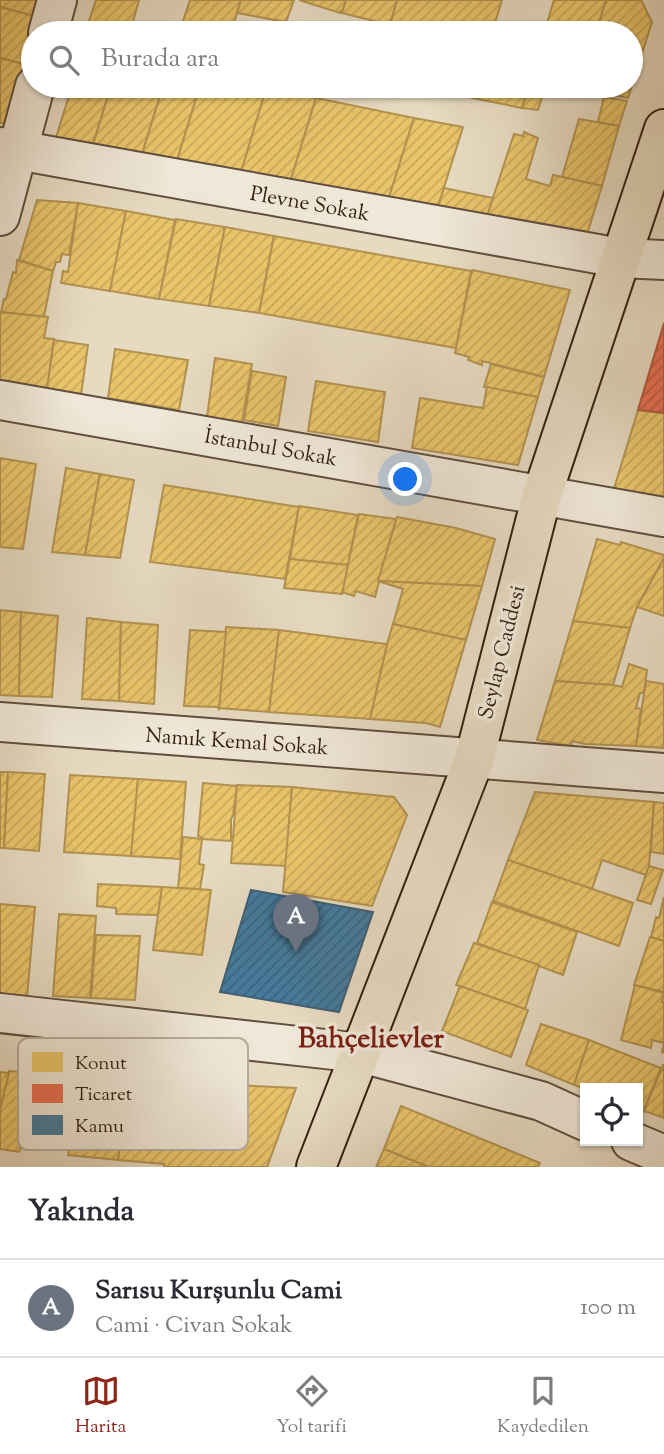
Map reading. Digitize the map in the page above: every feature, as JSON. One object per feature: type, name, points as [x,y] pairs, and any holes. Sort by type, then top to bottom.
[{"type":"main road","name":"Seylap Caddesi","points":[[316,1167],[474,760],[542,495],[664,129]]},
{"type":"street","points":[[51,21],[57,0]]},
{"type":"street","points":[[0,216],[9,149],[30,98]]},
{"type":"street","name":"Plevne Sokak","points":[[9,149],[620,258],[664,260]]},
{"type":"street","name":"İstanbul Sokak","points":[[0,400],[664,517]]},
{"type":"street","name":"Namık Kemal Sokak","points":[[0,722],[664,774]]},
{"type":"street","points":[[0,1013],[226,1038]]},
{"type":"street","points":[[248,1040],[361,1053],[541,1101],[580,1119]]},
{"type":"street","points":[[643,1146],[664,1155]]},
{"type":"building: Konut","points":[[0,0],[46,0],[41,18],[0,7]]},
{"type":"building: Konut","points":[[96,0],[139,0],[133,21],[89,21]]},
{"type":"building: Konut","points":[[190,0],[241,0],[235,21],[183,21]]},
{"type":"building: Konut","points":[[241,0],[294,0],[286,21],[237,13]]},
{"type":"building: Konut","points":[[299,0],[346,0],[343,12],[340,13]]},
{"type":"building: Konut","points":[[346,0],[397,0],[391,21],[374,21],[342,13]]},
{"type":"building: Konut","points":[[397,0],[502,0],[496,21],[391,21]]},
{"type":"building: Konut","points":[[554,0],[606,0],[600,21],[548,21]]},
{"type":"building: Konut","points":[[606,0],[641,0],[652,22],[643,50],[643,21],[600,21]]},
{"type":"building: Konut","points":[[0,7],[41,18],[40,21],[21,21],[21,63],[0,58]]},
{"type":"building: Konut","points":[[0,58],[21,63],[21,84],[8,124],[0,123]]},
{"type":"building: Konut","points":[[68,98],[107,98],[91,151],[54,144]]},
{"type":"building: Konut","points":[[107,98],[159,98],[140,161],[91,151]]},
{"type":"building: Konut","points":[[159,98],[196,98],[175,167],[140,161]]},
{"type":"building: Konut","points":[[196,98],[263,98],[239,179],[175,167]]},
{"type":"building: Konut","points":[[263,98],[316,98],[288,189],[239,179]]},
{"type":"building: Konut","points":[[316,98],[414,118],[386,207],[288,189]]},
{"type":"building: Konut","points":[[472,98],[525,98],[522,108]]},
{"type":"building: Konut","points":[[525,98],[542,98],[538,110],[522,108]]},
{"type":"building: Konut","points":[[604,98],[627,101],[619,126],[598,122]]},
{"type":"building: Konut","points":[[414,118],[463,127],[435,216],[386,207]]},
{"type":"building: Konut","points":[[579,119],[619,126],[602,186],[562,177]]},
{"type":"building: Konut","points":[[524,132],[538,138],[526,179],[550,186],[553,175],[602,186],[583,247],[484,225],[514,134],[523,136]]},
{"type":"building: Konut","points":[[444,188],[493,198],[484,225],[435,216]]},
{"type":"building: Konut","points":[[37,200],[78,203],[69,255],[62,254],[53,271],[19,260]]},
{"type":"building: Konut","points":[[78,203],[126,211],[110,291],[61,283],[63,271],[68,272]]},
{"type":"building: Konut","points":[[126,211],[175,220],[159,299],[110,291]]},
{"type":"building: Konut","points":[[176,219],[225,227],[209,306],[159,299]]},
{"type":"building: Konut","points":[[225,227],[274,236],[259,313],[209,306]]},
{"type":"building: Konut","points":[[274,236],[471,271],[456,348],[259,313]]},
{"type":"building: Konut","points":[[17,260],[53,271],[44,317],[1,312],[13,272],[16,273]]},
{"type":"building: Konut","points":[[472,270],[570,290],[544,377],[482,361],[482,365],[455,353]]},
{"type":"building: Konut","points":[[0,312],[48,317],[44,338],[54,339],[47,389],[0,382]]},
{"type":"building: Konut","points":[[54,340],[88,345],[81,395],[47,389]]},
{"type":"building: Konut","points":[[115,349],[188,360],[179,410],[108,398]]},
{"type":"building: Konut","points":[[215,358],[252,364],[242,422],[207,417]]},
{"type":"building: Konut","points":[[491,364],[544,377],[538,397],[484,387]]},
{"type":"building: Konut","points":[[252,371],[286,377],[278,426],[244,420]]},
{"type":"building: Konut","points":[[316,381],[385,392],[378,442],[308,431]]},
{"type":"building: Konut","points":[[487,387],[538,397],[518,465],[412,448],[420,398],[483,408]]},
{"type":"building: Konut","points":[[638,410],[664,413],[664,504],[612,495]]},
{"type":"building: Konut","points":[[0,458],[36,464],[23,549],[0,547]]},
{"type":"building: Konut","points":[[66,468],[100,474],[85,555],[52,552]]},
{"type":"building: Konut","points":[[100,474],[134,480],[120,558],[85,555]]},
{"type":"building: Konut","points":[[164,485],[299,507],[285,579],[150,562]]},
{"type":"building: Konut","points":[[299,506],[358,515],[348,565],[290,559]]},
{"type":"building: Konut","points":[[359,514],[396,519],[375,597],[356,591],[354,596],[342,592]]},
{"type":"building: Konut","points":[[397,517],[456,528],[495,539],[482,586],[378,581]]},
{"type":"building: Konut","points":[[597,539],[620,545],[621,542],[664,555],[637,607],[630,628],[573,621]]},
{"type":"building: Konut","points":[[664,558],[664,616],[637,607]]},
{"type":"building: Konut","points":[[290,559],[348,565],[342,594],[284,588]]},
{"type":"building: Konut","points":[[378,581],[482,586],[466,640],[393,624],[403,589]]},
{"type":"building: Konut","points":[[0,610],[21,612],[19,696],[0,695]]},
{"type":"building: Konut","points":[[21,612],[58,616],[52,697],[19,696]]},
{"type":"building: Konut","points":[[87,618],[121,622],[119,701],[82,699]]},
{"type":"building: Konut","points":[[573,621],[630,628],[613,685],[555,681]]},
{"type":"building: Konut","points":[[121,622],[158,625],[154,704],[119,701]]},
{"type":"building: Konut","points":[[393,624],[466,640],[440,727],[426,723],[370,719]]},
{"type":"building: Konut","points":[[226,627],[279,630],[269,712],[219,708]]},
{"type":"building: Konut","points":[[190,630],[226,632],[219,709],[184,706]]},
{"type":"building: Konut","points":[[279,630],[387,644],[370,719],[269,712]]},
{"type":"building: Konut","points":[[629,664],[647,670],[644,693],[640,693],[636,708],[641,709],[636,746],[572,741],[571,746],[537,740],[555,681],[622,687]]},
{"type":"building: Konut","points":[[646,681],[664,684],[664,748],[636,746]]},
{"type":"building: Konut","points":[[0,772],[8,772],[4,848],[0,848]]},
{"type":"building: Konut","points":[[8,772],[45,774],[39,851],[4,848]]},
{"type":"building: Konut","points":[[70,775],[138,779],[131,856],[64,852]]},
{"type":"building: Konut","points":[[138,779],[186,782],[180,859],[131,856]]},
{"type":"building: Konut","points":[[203,783],[237,786],[231,819],[231,841],[202,839],[198,836]]},
{"type":"building: Konut","points":[[237,785],[292,787],[286,866],[231,863]]},
{"type":"building: Konut","points":[[292,787],[394,797],[407,815],[372,906],[283,892]]},
{"type":"building: Konut","points":[[535,792],[654,802],[646,875],[602,860],[592,889],[508,860]]},
{"type":"building: Konut","points":[[654,802],[664,803],[664,854],[651,852]]},
{"type":"building: Konut","points":[[183,837],[202,839],[199,864],[204,865],[200,889],[178,888]]},
{"type":"building: Konut","points":[[508,860],[633,903],[619,946],[493,901]]},
{"type":"building: Konut","points":[[649,866],[663,870],[651,904],[637,900]]},
{"type":"building: Konut","points":[[98,884],[162,887],[158,915],[116,914],[116,908],[97,906]]},
{"type":"building: Konut","points":[[162,887],[211,890],[202,955],[153,950]]},
{"type":"building: Konut","points":[[664,897],[664,941],[651,937]]},
{"type":"building: Konut","points":[[492,902],[577,932],[563,975],[477,943]]},
{"type":"building: Konut","points":[[0,904],[35,907],[27,997],[0,994]]},
{"type":"building: Konut","points":[[59,914],[96,916],[90,998],[53,996]]},
{"type":"building: Konut","points":[[96,935],[140,936],[135,1000],[91,998]]},
{"type":"building: Konut","points":[[650,937],[664,941],[664,992],[634,985]]},
{"type":"building: Konut","points":[[474,943],[539,965],[525,1009],[456,985]]},
{"type":"building: Konut","points":[[635,985],[664,993],[664,1043],[652,1040],[651,1048],[621,1040]]},
{"type":"building: Konut","points":[[460,986],[528,1010],[511,1057],[442,1031]]},
{"type":"building: Konut","points":[[541,1024],[589,1040],[574,1085],[526,1065]]},
{"type":"building: Konut","points":[[589,1040],[661,1068],[643,1112],[643,1083],[580,1083],[580,1087],[574,1085]]},
{"type":"building: Konut","points":[[664,1065],[664,1118],[644,1111]]},
{"type":"building: Konut","points":[[9,1071],[18,1072],[19,1152],[0,1149],[0,1110]]},
{"type":"building: Konut","points":[[0,1072],[9,1073],[0,1109]]},
{"type":"building: Konut","points":[[248,1086],[296,1088],[267,1167],[164,1167],[164,1164],[118,1160],[120,1150],[248,1150]]},
{"type":"building: Konut","points":[[401,1106],[540,1163],[538,1167],[428,1167],[384,1149]]},
{"type":"building: Konut","points":[[384,1149],[429,1167],[376,1167]]},
{"type":"building: Konut","points":[[69,1150],[120,1150],[118,1160],[68,1155]]},
{"type":"building: Ticaret","points":[[664,323],[664,413],[638,410]]},
{"type":"building: Kamu","points":[[251,890],[373,912],[339,1012],[220,992]]},
{"type":"place","name":"Sarısu Kurşunlu Cami","points":[[296,952]]},
{"type":"district","name":"Bahçelievler","points":[[371,1037]]}]
